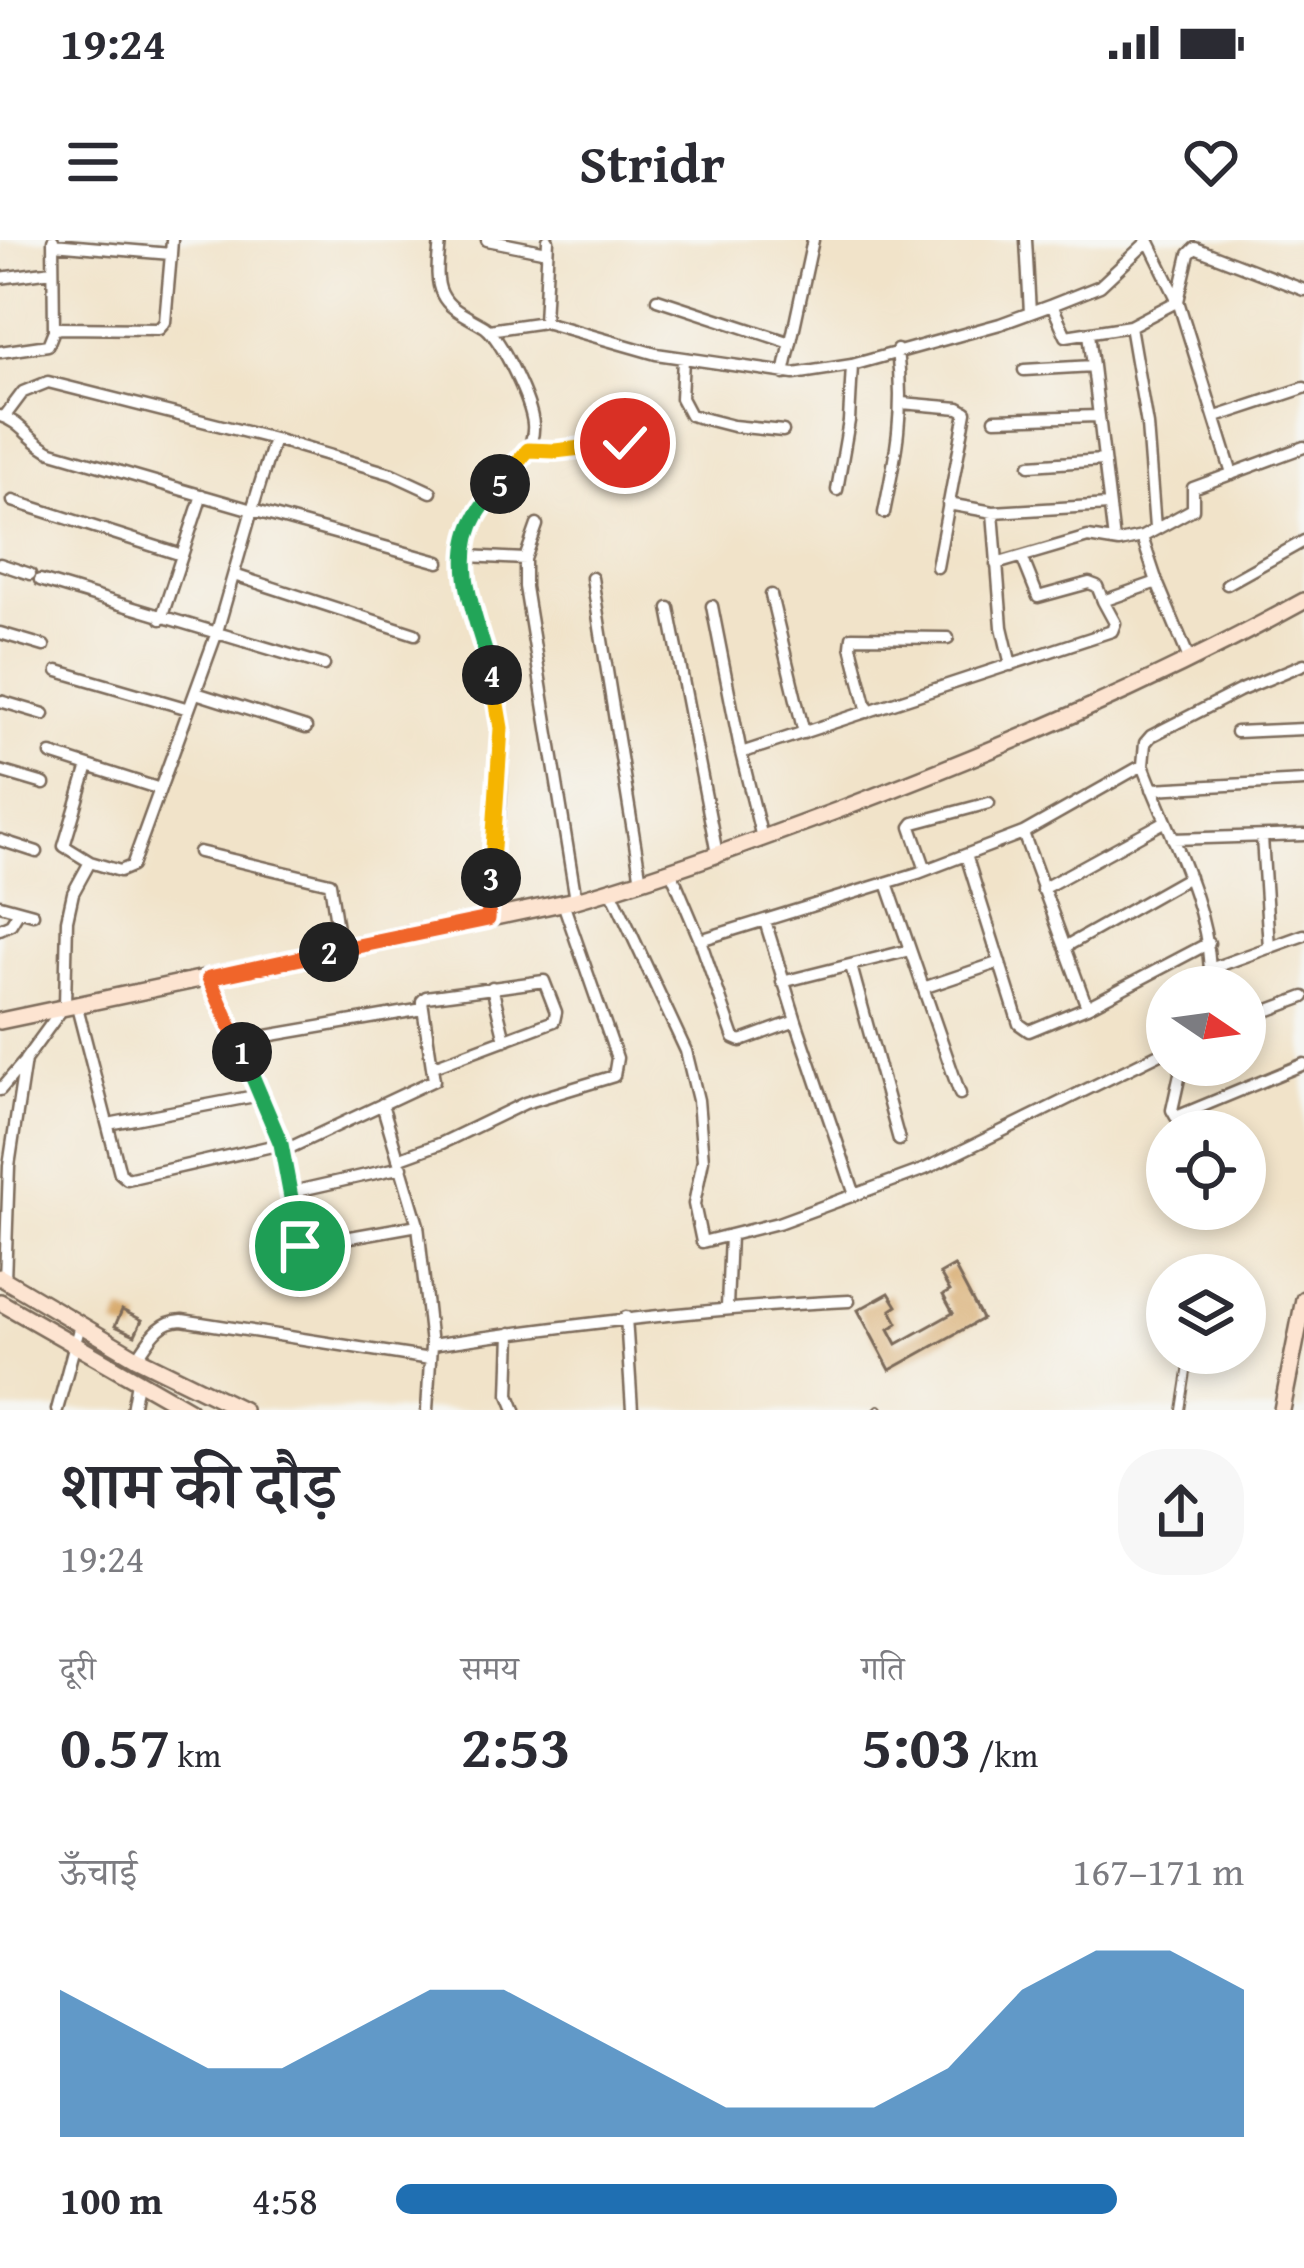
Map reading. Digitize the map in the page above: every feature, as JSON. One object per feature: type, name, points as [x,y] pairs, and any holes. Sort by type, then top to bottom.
[{"type":"street","points":[[440,240],[442,296],[489,330],[527,398],[534,428],[528,450],[474,519],[468,556],[467,597],[491,670],[501,728],[488,919]]},
{"type":"street","points":[[487,240],[548,246],[544,322]]},
{"type":"street","points":[[789,374],[813,240]]},
{"type":"street","points":[[1026,240],[1030,313]]},
{"type":"street","points":[[489,330],[544,322],[683,359],[813,373],[1030,313],[1100,286],[1148,240],[1178,301],[1232,474]]},
{"type":"street","points":[[0,352],[48,345],[54,330],[53,242],[171,247],[163,326],[54,330]]},
{"type":"street","points":[[1052,305],[1063,334],[1130,326],[1178,301],[1189,254],[1195,248],[1304,290]]},
{"type":"street","points":[[0,278],[52,271]]},
{"type":"street","points":[[658,299],[791,343]]},
{"type":"street","points":[[1130,326],[1147,425],[1154,528]]},
{"type":"street","points":[[1089,333],[1114,541]]},
{"type":"street","points":[[884,513],[901,430],[897,350]]},
{"type":"street","points":[[683,359],[681,398],[689,415],[783,431]]},
{"type":"street","points":[[837,490],[849,421],[852,365]]},
{"type":"street","points":[[1024,370],[1093,366]]},
{"type":"street","points":[[430,492],[392,473],[274,439],[48,382],[23,392],[2,416],[52,452],[439,562]]},
{"type":"street","points":[[1216,418],[1304,388]]},
{"type":"street","points":[[902,403],[966,412],[937,567]]},
{"type":"street","points":[[995,419],[1098,416]]},
{"type":"street","points":[[88,766],[64,846],[90,862],[127,871],[217,635],[274,439]]},
{"type":"street","points":[[528,450],[625,443]]},
{"type":"street","points":[[996,564],[1088,537],[1114,541],[1142,537],[1193,509],[1192,488],[1304,447]]},
{"type":"street","points":[[1030,465],[1103,460]]},
{"type":"street","points":[[161,619],[202,495]]},
{"type":"street","points":[[13,501],[182,554]]},
{"type":"street","points":[[947,504],[993,512],[1108,505]]},
{"type":"street","points":[[993,512],[1002,628],[1011,665]]},
{"type":"street","points":[[292,1192],[400,1163],[525,1103],[614,1076],[617,1058],[569,902],[525,587],[525,559],[537,524]]},
{"type":"street","points":[[1142,537],[1190,661]]},
{"type":"street","points":[[1227,584],[1304,541]]},
{"type":"street","points":[[468,556],[525,559]]},
{"type":"street","points":[[741,753],[1112,631],[1114,623],[1097,586],[1089,583],[1038,597],[1022,556]]},
{"type":"street","points":[[0,564],[161,619],[324,665]]},
{"type":"street","points":[[233,575],[415,634]]},
{"type":"street","points":[[592,578],[641,881]]},
{"type":"street","points":[[1103,601],[1157,582]]},
{"type":"street","points":[[771,595],[804,733]]},
{"type":"street","points":[[0,1021],[569,902],[641,881],[1001,748],[1190,661],[1304,601]]},
{"type":"street","points":[[712,606],[762,838]]},
{"type":"street","points":[[669,608],[717,854]]},
{"type":"street","points":[[0,633],[44,646]]},
{"type":"street","points":[[868,712],[852,637],[948,638]]},
{"type":"street","points":[[1210,966],[1189,878],[1143,765],[1145,743],[1239,691],[1304,664]]},
{"type":"street","points":[[58,671],[189,709]]},
{"type":"street","points":[[196,693],[307,728]]},
{"type":"street","points":[[0,701],[44,713]]},
{"type":"street","points":[[1236,732],[1304,729]]},
{"type":"street","points":[[51,754],[160,789]]},
{"type":"street","points":[[700,940],[887,883],[1023,833],[1143,765]]},
{"type":"street","points":[[0,771],[44,784]]},
{"type":"street","points":[[1152,789],[1304,781]]},
{"type":"street","points":[[926,870],[911,827],[914,823],[989,803]]},
{"type":"street","points":[[1042,889],[1166,821]]},
{"type":"street","points":[[1023,833],[1087,1007]]},
{"type":"street","points":[[1173,838],[1304,835]]},
{"type":"street","points":[[1262,837],[1269,948]]},
{"type":"street","points":[[0,840],[37,852]]},
{"type":"street","points":[[199,852],[330,883],[340,949]]},
{"type":"street","points":[[966,855],[1019,1024],[1029,1031],[1087,1007],[1208,943]]},
{"type":"street","points":[[90,862],[73,893],[67,920],[70,1004],[120,1173],[134,1180],[282,1148],[433,1082],[423,1010],[426,997],[542,980],[556,1012],[551,1022],[434,1066]]},
{"type":"street","points":[[670,869],[734,1038],[741,1041],[796,1021]]},
{"type":"street","points":[[1065,947],[1189,878]]},
{"type":"street","points":[[887,883],[960,1094]]},
{"type":"street","points":[[611,890],[654,977],[690,1067],[703,1160],[694,1204],[702,1242],[925,1169],[1146,1060]]},
{"type":"street","points":[[0,905],[33,914]]},
{"type":"street","points":[[0,929],[11,924],[19,911]]},
{"type":"street","points":[[765,921],[855,1195]]},
{"type":"street","points":[[1218,966],[1304,934]]},
{"type":"street","points":[[782,982],[910,950]]},
{"type":"street","points":[[923,988],[1000,962]]},
{"type":"street","points":[[851,965],[899,1141]]},
{"type":"street","points":[[209,978],[282,1148],[300,1246],[302,1286]]},
{"type":"street","points":[[492,987],[505,1040]]},
{"type":"street","points":[[1266,1011],[1304,997]]},
{"type":"street","points":[[0,1090],[70,1004]]},
{"type":"street","points":[[237,1041],[423,1010]]},
{"type":"street","points":[[26,1060],[9,1166],[3,1279],[137,1358],[243,1410]]},
{"type":"street","points":[[1266,1080],[1304,1064]]},
{"type":"street","points":[[1177,1086],[1172,1110],[1176,1117],[1251,1086]]},
{"type":"street","points":[[108,1124],[260,1095]]},
{"type":"street","points":[[382,1104],[418,1225],[431,1346],[427,1410]]},
{"type":"street","points":[[300,1246],[418,1225]]},
{"type":"street","points":[[727,1307],[730,1235]]},
{"type":"street","points":[[1282,1410],[1304,1299]]},
{"type":"street","points":[[431,1346],[626,1317],[849,1301]]},
{"type":"street","points":[[0,1302],[189,1410]]},
{"type":"street","points":[[626,1317],[632,1410]]},
{"type":"street","points":[[137,1358],[168,1320],[182,1320],[430,1360]]},
{"type":"street","points":[[57,1410],[80,1325]]},
{"type":"street","points":[[511,1333],[509,1395],[515,1410]]},
{"type":"street","points":[[132,1410],[137,1382]]},
{"type":"lane","points":[[1181,1410],[1187,1374]]},
{"type":"building","points":[[954,1266],[982,1319],[890,1370],[858,1310],[889,1293],[897,1306],[891,1310],[898,1323],[889,1329],[897,1344],[953,1313],[943,1295],[950,1291],[940,1274]]},
{"type":"building","points":[[122,1310],[142,1320],[135,1335],[115,1326]]},
{"type":"route","points":[[300,1246],[281,1144],[209,978],[488,919],[501,728],[491,670],[467,597],[474,519],[528,450],[625,443]]}]
